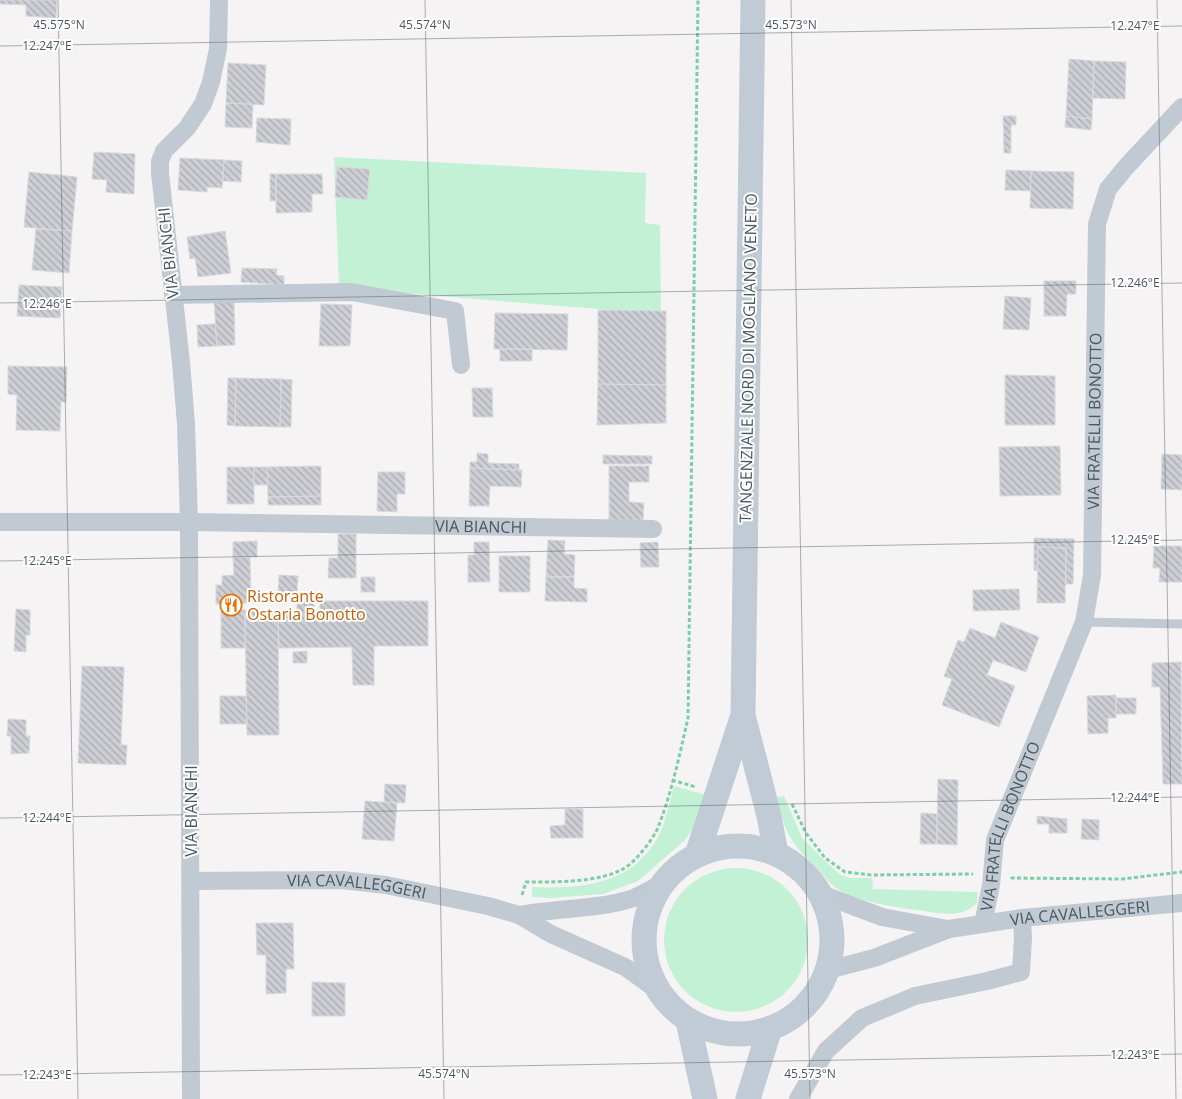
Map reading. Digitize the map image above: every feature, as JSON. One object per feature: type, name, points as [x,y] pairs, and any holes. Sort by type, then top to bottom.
[{"type":"main road","name":"TANGENZIALE NORD DI MOGLIANO VENETO","points":[[743,716],[753,0]]},
{"type":"main road","points":[[743,716],[769,816],[776,854]]},
{"type":"main road","points":[[697,855],[743,716]]},
{"type":"main road","points":[[737,845],[757,847],[776,854],[794,864],[809,878],[821,894],[830,919],[832,944],[828,970],[814,997],[792,1018],[769,1031],[738,1035],[712,1032],[688,1021],[671,1007],[657,990],[648,969],[643,947],[644,925],[650,904],[662,884],[678,867],[697,855],[716,848],[737,845]]},
{"type":"main road","points":[[688,1021],[705,1099]]},
{"type":"main road","points":[[748,1099],[769,1031]]},
{"type":"street","name":"VIA BIANCHI","points":[[191,1099],[189,522],[186,415],[160,161],[164,151],[187,128],[203,104],[211,82],[218,49],[219,0]]},
{"type":"street","name":"VIA FRATELLI BONOTTO","points":[[983,924],[992,886],[995,840],[1084,622],[1092,575],[1097,224],[1108,189],[1126,167],[1182,108]]},
{"type":"street","points":[[173,296],[352,292],[455,311],[461,365]]},
{"type":"street","name":"VIA BIANCHI","points":[[0,522],[189,522],[653,529]]},
{"type":"street","name":"VIA CAVALLEGGERI","points":[[191,881],[342,880],[386,885],[488,906],[519,915]]},
{"type":"street","points":[[519,915],[543,910],[572,910],[634,898],[662,884]]},
{"type":"street","points":[[821,894],[882,917],[949,929]]},
{"type":"street","name":"VIA CAVALLEGGERI","points":[[949,929],[1022,918],[1182,903]]},
{"type":"street","points":[[519,915],[552,934],[625,967],[657,990]]},
{"type":"street","points":[[798,1099],[826,1051],[862,1018],[915,996],[1021,972],[1022,918]]},
{"type":"street","points":[[828,970],[874,958],[949,929]]},
{"type":"lane","points":[[1084,622],[1182,624]]},
{"type":"path","points":[[488,906],[520,898],[526,882],[567,882],[602,876],[624,869],[641,853],[659,827],[679,757],[688,718],[698,0]]},
{"type":"path","points":[[672,780],[705,790]]},
{"type":"path","points":[[790,800],[806,833],[825,858],[846,872],[871,875],[979,874]]},
{"type":"path","points":[[1008,873],[1012,878],[1122,879],[1182,872]]},
{"type":"green space","points":[[334,157],[646,173],[645,223],[660,225],[661,314],[339,288]]},
{"type":"green space","points":[[674,786],[706,795],[698,821],[685,840],[638,881],[603,894],[551,898],[532,897],[532,887],[587,885],[604,881],[634,865],[647,853],[661,832]]},
{"type":"green space","points":[[784,796],[802,838],[839,874],[850,878],[872,878],[873,889],[978,892],[977,903],[959,913],[938,913],[867,901],[836,888],[803,854],[790,837],[777,797]]},
{"type":"green space","points":[[736,868],[764,873],[787,889],[803,912],[808,940],[803,968],[787,991],[764,1007],[736,1012],[708,1007],[685,991],[669,968],[664,940],[669,912],[685,889],[708,873]]},
{"type":"building","points":[[0,0],[57,0],[56,18],[26,16],[26,5],[0,4]]},
{"type":"building","points":[[1069,59],[1094,61],[1092,119],[1066,116]]},
{"type":"building","points":[[1094,61],[1126,62],[1125,99],[1093,98]]},
{"type":"building","points":[[228,63],[266,65],[264,105],[226,103]]},
{"type":"building","points":[[226,103],[253,104],[252,128],[225,127]]},
{"type":"building","points":[[1003,116],[1016,116],[1016,125],[1011,125],[1011,153],[1004,153]]},
{"type":"building","points":[[1066,116],[1092,119],[1091,130],[1065,127]]},
{"type":"building","points":[[257,118],[291,119],[290,145],[256,142]]},
{"type":"building","points":[[94,152],[135,154],[134,194],[106,192],[107,180],[92,179]]},
{"type":"building","points":[[180,158],[224,160],[222,188],[207,187],[207,192],[178,190]]},
{"type":"building","points":[[224,160],[242,161],[241,182],[223,181]]},
{"type":"building","points":[[337,167],[370,169],[367,200],[335,197]]},
{"type":"building","points":[[1006,170],[1031,171],[1030,191],[1005,190]]},
{"type":"building","points":[[1031,171],[1074,172],[1073,209],[1030,208]]},
{"type":"building","points":[[29,172],[77,177],[72,231],[24,227]]},
{"type":"building","points":[[270,174],[276,174],[276,201],[270,201]]},
{"type":"building","points":[[276,174],[322,174],[323,194],[312,194],[312,212],[276,213]]},
{"type":"building","points":[[36,229],[72,231],[69,273],[32,270]]},
{"type":"building","points":[[225,231],[231,273],[198,277],[195,258],[190,259],[187,237]]},
{"type":"building","points":[[242,268],[277,269],[276,275],[284,276],[284,285],[241,282]]},
{"type":"building","points":[[1044,281],[1076,281],[1076,294],[1067,294],[1066,316],[1044,316]]},
{"type":"building","points":[[19,285],[62,287],[60,318],[17,316]]},
{"type":"building","points":[[1005,296],[1031,298],[1029,330],[1003,329]]},
{"type":"building","points":[[234,301],[235,345],[217,346],[214,302]]},
{"type":"building","points":[[321,304],[352,305],[350,346],[319,346]]},
{"type":"building","points":[[598,310],[666,311],[666,385],[598,384]]},
{"type":"building","points":[[495,313],[568,314],[567,350],[494,349]]},
{"type":"building","points":[[215,324],[217,346],[198,347],[197,325]]},
{"type":"building","points":[[500,349],[532,349],[532,361],[500,361]]},
{"type":"building","points":[[8,366],[67,367],[66,402],[61,402],[60,431],[16,430],[17,395],[8,394]]},
{"type":"building","points":[[1005,375],[1055,376],[1055,425],[1005,425]]},
{"type":"building","points":[[228,378],[236,378],[235,426],[227,425]]},
{"type":"building","points":[[236,378],[281,379],[280,427],[235,426]]},
{"type":"building","points":[[281,379],[292,380],[291,427],[280,427]]},
{"type":"building","points":[[598,384],[666,385],[666,423],[597,425]]},
{"type":"building","points":[[472,388],[492,388],[493,417],[473,417]]},
{"type":"building","points":[[1060,446],[1061,495],[1000,496],[999,447]]},
{"type":"building","points":[[477,453],[488,454],[488,463],[519,464],[519,470],[470,468],[470,462],[477,462]]},
{"type":"building","points":[[1162,454],[1182,455],[1182,490],[1161,489]]},
{"type":"building","points":[[603,455],[652,456],[652,464],[603,464]]},
{"type":"building","points":[[321,466],[321,496],[268,497],[267,467]]},
{"type":"building","points":[[609,466],[649,466],[649,482],[629,482],[629,502],[644,503],[643,520],[609,520]]},
{"type":"building","points":[[227,467],[254,467],[254,504],[227,504]]},
{"type":"building","points":[[254,467],[267,467],[268,485],[253,485]]},
{"type":"building","points":[[470,468],[522,470],[521,487],[490,486],[489,506],[469,506]]},
{"type":"building","points":[[378,472],[405,472],[405,494],[397,494],[397,512],[377,511]]},
{"type":"building","points":[[321,496],[321,505],[268,505],[268,497]]},
{"type":"building","points":[[338,534],[356,534],[356,578],[328,578],[329,558],[338,558]]},
{"type":"building","points":[[1034,538],[1074,539],[1073,584],[1066,584],[1066,548],[1038,547],[1037,571],[1034,570]]},
{"type":"building","points":[[548,540],[565,541],[564,554],[575,555],[574,577],[546,577]]},
{"type":"building","points":[[257,541],[257,557],[233,557],[233,542]]},
{"type":"building","points":[[474,542],[489,542],[490,582],[468,582],[468,555],[474,555]]},
{"type":"building","points":[[658,542],[659,567],[641,567],[640,543]]},
{"type":"building","points":[[1154,546],[1182,546],[1182,582],[1159,582],[1160,568],[1153,568]]},
{"type":"building","points":[[1038,547],[1066,548],[1065,603],[1037,603]]},
{"type":"building","points":[[499,556],[530,556],[530,592],[499,592]]},
{"type":"building","points":[[233,557],[250,557],[251,603],[216,604],[216,585],[222,585],[222,576],[234,575]]},
{"type":"building","points":[[279,575],[298,576],[297,595],[278,595]]},
{"type":"building","points":[[361,577],[375,577],[375,592],[361,592]]},
{"type":"building","points":[[546,577],[574,577],[574,588],[587,589],[587,602],[545,601]]},
{"type":"building","points":[[1019,589],[1020,610],[973,611],[973,590]]},
{"type":"building","points":[[297,599],[314,599],[314,613],[320,613],[320,601],[428,601],[428,646],[374,646],[374,685],[353,685],[352,647],[279,648],[278,611],[297,611]]},
{"type":"building","points":[[16,609],[30,610],[30,635],[26,635],[26,652],[14,651]]},
{"type":"building","points":[[221,610],[245,610],[245,648],[221,648]]},
{"type":"building","points":[[245,610],[278,611],[279,735],[247,735]]},
{"type":"building","points":[[1001,622],[1039,637],[1026,672],[993,660],[987,675],[1015,686],[999,727],[942,705],[952,679],[944,676],[958,640],[964,642],[970,628],[995,638]]},
{"type":"building","points":[[307,651],[307,663],[293,663],[293,652]]},
{"type":"building","points":[[1181,662],[1182,784],[1163,784],[1160,687],[1152,687],[1152,663]]},
{"type":"building","points":[[82,666],[124,667],[121,745],[127,745],[126,765],[78,763]]},
{"type":"building","points":[[1116,695],[1116,718],[1108,718],[1108,733],[1088,734],[1087,696]]},
{"type":"building","points":[[220,696],[246,696],[247,724],[220,724]]},
{"type":"building","points":[[1116,698],[1136,698],[1136,714],[1116,714]]},
{"type":"building","points":[[8,719],[26,720],[26,736],[30,736],[29,753],[11,754],[11,736],[7,736]]},
{"type":"building","points":[[938,779],[958,780],[957,845],[937,844]]},
{"type":"building","points":[[385,784],[406,785],[405,803],[384,802]]},
{"type":"building","points":[[365,801],[397,803],[394,841],[362,839]]},
{"type":"building","points":[[565,809],[583,809],[583,838],[551,838],[550,826],[565,825]]},
{"type":"building","points":[[921,813],[937,814],[937,844],[920,844]]},
{"type":"building","points":[[1037,816],[1067,819],[1067,833],[1049,833],[1049,824],[1037,824]]},
{"type":"building","points":[[1082,819],[1099,820],[1099,840],[1081,839]]},
{"type":"building","points":[[256,923],[293,923],[294,969],[286,969],[286,993],[266,994],[266,955],[257,955]]},
{"type":"building","points":[[312,982],[345,983],[345,1016],[312,1016]]},
{"type":"place","name":"Ristorante Ostaria Bonotto","points":[[231,605]]}]
